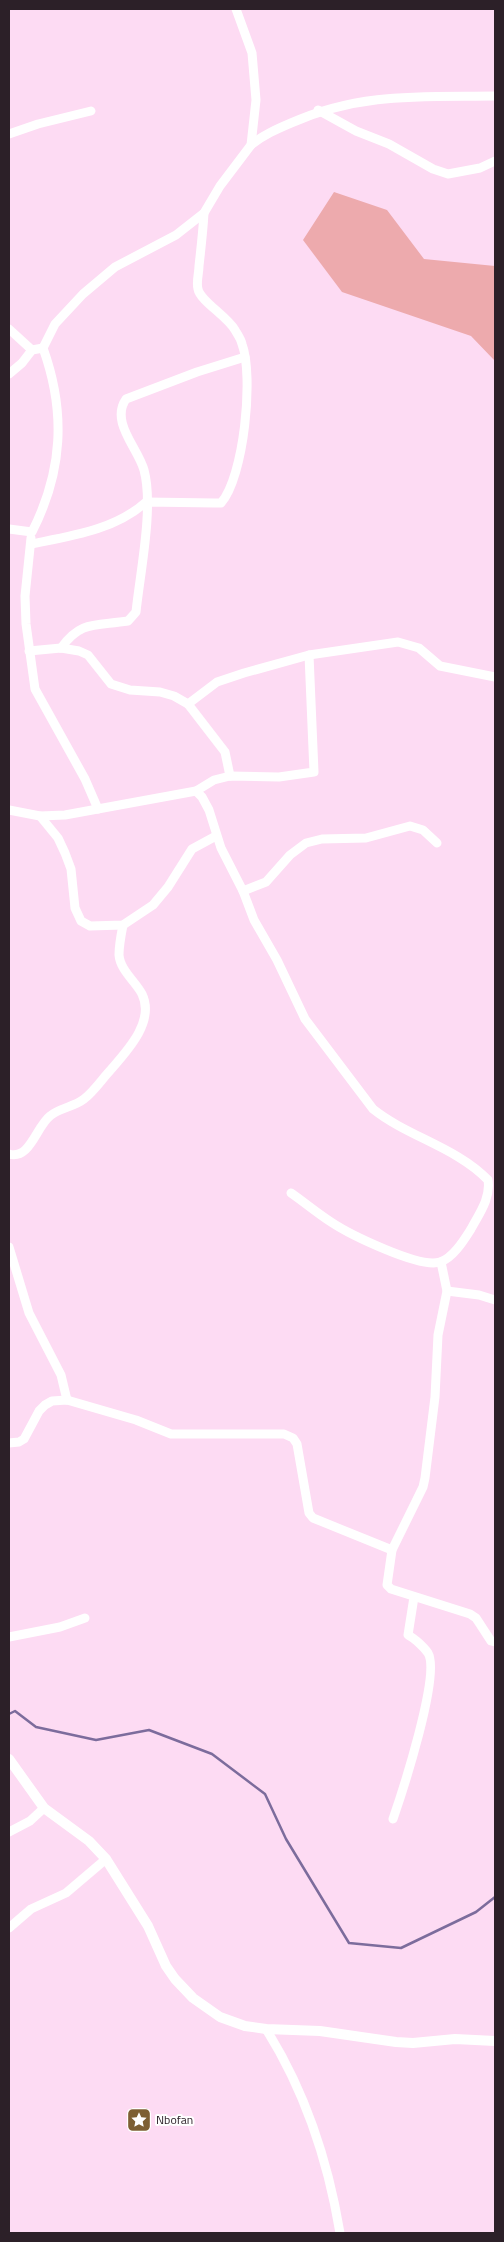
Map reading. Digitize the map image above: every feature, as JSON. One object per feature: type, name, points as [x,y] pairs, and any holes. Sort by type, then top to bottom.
[{"type":"street","points":[[236,9],[252,53],[256,100],[251,145]]},
{"type":"street","points":[[98,809],[85,779],[36,689],[29,651],[25,596],[32,532],[45,506],[56,464],[59,432],[53,376],[43,348],[55,324],[83,294],[115,267],[176,235],[204,213],[220,186],[251,145],[262,136],[318,110],[370,99],[388,97],[495,96]]},
{"type":"street","points":[[318,110],[356,131],[389,144],[433,169],[448,174],[480,168],[495,161]]},
{"type":"street","points":[[9,134],[38,124],[91,111]]},
{"type":"street","points":[[31,544],[76,535],[113,524],[135,513],[146,502],[221,503],[227,496],[237,469],[244,432],[247,393],[245,357],[242,344],[234,328],[224,315],[204,300],[197,287],[204,213]]},
{"type":"street","points":[[9,329],[32,350]]},
{"type":"street","points":[[9,374],[22,363],[32,350],[43,348]]},
{"type":"street","points":[[61,648],[77,630],[85,627],[128,621],[136,612],[143,554],[146,502],[144,470],[123,426],[122,405],[126,399],[197,372],[245,357]]},
{"type":"street","points":[[9,528],[32,532]]},
{"type":"street","points":[[188,704],[217,682],[309,654],[398,642],[419,648],[440,666],[495,677]]},
{"type":"street","points":[[29,651],[61,648],[79,651],[88,655],[111,684],[120,688],[160,692],[174,696],[188,704],[225,752],[230,776]]},
{"type":"street","points":[[9,810],[40,816],[65,815],[196,791],[214,780],[230,776],[279,777],[314,772],[309,654]]},
{"type":"street","points":[[196,791],[202,797],[209,810],[216,836],[243,891],[254,920],[277,960],[305,1019],[373,1109],[385,1119],[428,1139],[460,1158],[488,1180],[490,1190],[466,1237],[455,1252],[441,1262],[426,1263],[377,1246],[332,1223],[291,1193]]},
{"type":"street","points":[[40,816],[58,838],[65,852],[71,869],[75,908],[81,921],[90,926],[123,925],[153,905],[168,887],[192,849],[216,836]]},
{"type":"street","points":[[243,891],[266,882],[290,855],[306,843],[322,839],[366,838],[410,826],[422,830],[437,843]]},
{"type":"street","points":[[9,1154],[15,1156],[26,1151],[37,1132],[51,1115],[85,1099],[126,1053],[137,1036],[145,1008],[143,995],[119,957],[123,925]]},
{"type":"street","points":[[9,1247],[28,1313],[60,1376],[67,1400]]},
{"type":"street","points":[[441,1262],[446,1291],[438,1335],[435,1397],[426,1478],[392,1550],[387,1584],[391,1589],[470,1614],[476,1618],[491,1642],[495,1642]]},
{"type":"street","points":[[446,1291],[479,1295],[495,1300]]},
{"type":"street","points":[[9,1443],[19,1442],[24,1439],[45,1404],[52,1401],[67,1400],[136,1420],[171,1434],[284,1434],[293,1438],[297,1444],[309,1513],[313,1518],[392,1550]]},
{"type":"street","points":[[392,1820],[411,1767],[428,1689],[430,1661],[428,1653],[408,1635],[414,1596]]},
{"type":"street","points":[[9,1637],[60,1627],[85,1618]]},
{"type":"street","points":[[9,1759],[44,1808],[89,1841],[106,1859],[148,1926],[166,1966],[192,1998],[220,2018],[245,2026],[266,2029],[320,2030],[413,2043],[454,2040],[495,2041]]},
{"type":"street","points":[[9,1832],[30,1821],[44,1808]]},
{"type":"street","points":[[9,1928],[31,1909],[66,1893],[106,1859]]},
{"type":"street","points":[[266,2029],[288,2067],[311,2117],[332,2189],[340,2233]]},
{"type":"shaded area","points":[[334,192],[387,210],[424,259],[495,266],[495,361],[471,336],[342,292],[303,240]]},
{"type":"waterway","points":[[9,1714],[15,1711],[36,1727],[96,1740],[149,1730],[212,1754],[265,1794],[286,1839],[349,1943],[401,1948],[476,1912],[495,1897]]},
{"type":"place","name":"Nbofan","points":[[139,2120]]}]
